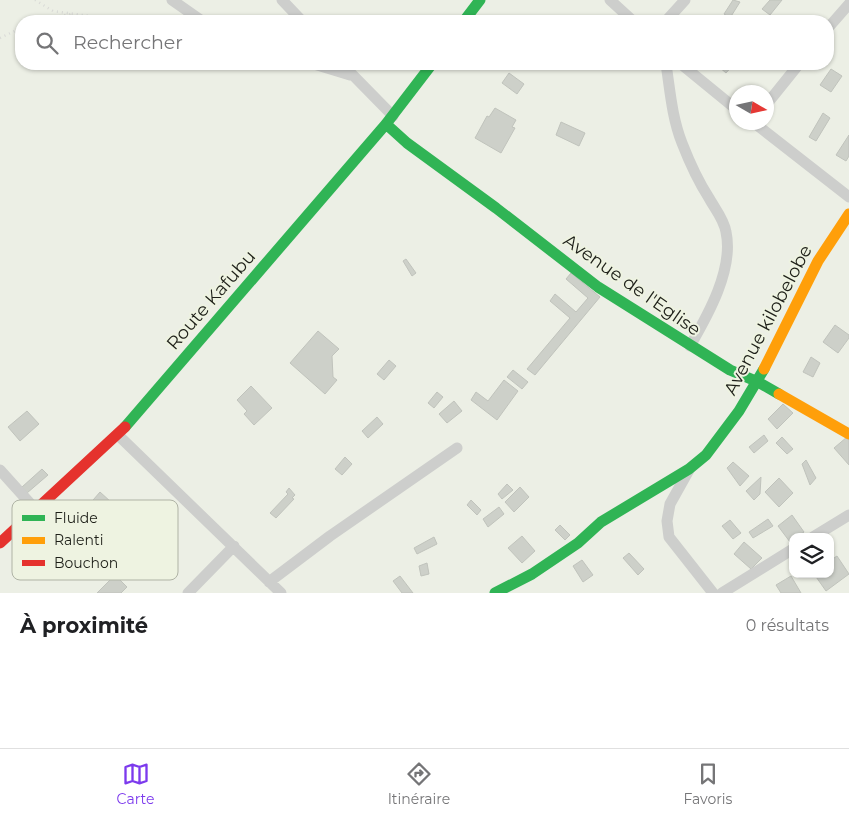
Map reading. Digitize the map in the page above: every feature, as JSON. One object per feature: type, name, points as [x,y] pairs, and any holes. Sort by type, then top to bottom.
[{"type":"street","points":[[172,0],[193,15]]},
{"type":"street","points":[[282,0],[296,15]]},
{"type":"street","points":[[469,15],[480,0]]},
{"type":"street","points":[[610,0],[626,15]]},
{"type":"street","points":[[671,15],[685,0]]},
{"type":"street","points":[[834,21],[849,4]]},
{"type":"street","points":[[333,70],[352,76]]},
{"type":"street","points":[[347,70],[389,120]]},
{"type":"street","name":"Route Kafubu","points":[[47,500],[118,435],[389,120],[427,70]]},
{"type":"street","points":[[667,70],[681,142],[708,196],[723,220],[728,243],[724,270],[712,308],[690,346]]},
{"type":"street","points":[[687,70],[729,103]]},
{"type":"street","points":[[774,95],[794,70]]},
{"type":"street","name":"Avenue de l'Eglise","points":[[389,120],[407,143],[496,208],[598,287],[730,370],[758,382],[849,434]]},
{"type":"street","points":[[763,130],[849,197]]},
{"type":"street","name":"Avenue kilobelobe","points":[[495,593],[532,574],[578,542],[601,522],[689,469],[706,455],[758,382],[818,261],[849,214]]},
{"type":"street","points":[[118,435],[281,593]]},
{"type":"street","points":[[269,582],[330,536],[457,448]]},
{"type":"street","points":[[689,469],[670,504],[667,521],[669,537],[713,593]]},
{"type":"street","points":[[0,470],[27,500]]},
{"type":"street","points":[[820,533],[849,515]]},
{"type":"street","name":"Route Kafubu","points":[[0,543],[12,532]]},
{"type":"street","points":[[188,593],[234,546]]},
{"type":"street","points":[[722,593],[789,551]]},
{"type":"path","points":[[35,0],[53,11],[88,15]]},
{"type":"path","points":[[65,15],[75,13]]},
{"type":"path","points":[[0,38],[15,31]]},
{"type":"building","points":[[733,0],[740,2],[732,15],[724,14]]},
{"type":"building","points":[[770,0],[782,0],[770,15],[762,9]]},
{"type":"building","points":[[830,70],[842,76],[831,92],[820,85]]},
{"type":"building","points":[[509,73],[524,84],[517,94],[502,83]]},
{"type":"building","points":[[495,108],[516,120],[512,127],[515,128],[501,153],[475,138],[487,116],[489,117]]},
{"type":"building","points":[[823,113],[830,118],[816,141],[809,137]]},
{"type":"building","points":[[561,122],[585,133],[579,146],[556,135]]},
{"type":"building","points":[[849,135],[849,156],[846,161],[836,155]]},
{"type":"building","points":[[406,259],[416,273],[412,276],[403,261]]},
{"type":"building","points":[[571,273],[600,297],[535,375],[527,369],[570,318],[550,301],[555,294],[576,312],[588,298],[566,279]]},
{"type":"building","points":[[835,325],[849,335],[849,338],[838,353],[823,342]]},
{"type":"building","points":[[318,331],[339,349],[332,356],[333,377],[337,380],[325,394],[290,363]]},
{"type":"building","points":[[811,357],[820,363],[813,377],[803,372]]},
{"type":"building","points":[[389,360],[396,366],[384,380],[377,374]]},
{"type":"building","points":[[513,370],[528,382],[522,389],[507,377]]},
{"type":"building","points":[[504,380],[518,391],[497,420],[471,400],[476,392],[488,401]]},
{"type":"building","points":[[251,386],[272,408],[254,425],[244,414],[247,411],[237,400]]},
{"type":"building","points":[[437,392],[443,397],[434,408],[428,403]]},
{"type":"building","points":[[454,401],[462,411],[447,423],[439,414]]},
{"type":"building","points":[[783,404],[793,413],[777,429],[768,419]]},
{"type":"building","points":[[27,411],[39,424],[20,441],[8,427]]},
{"type":"building","points":[[377,417],[383,424],[368,438],[362,431]]},
{"type":"building","points":[[764,435],[768,441],[754,453],[749,447]]},
{"type":"building","points":[[782,437],[793,449],[787,454],[776,443]]},
{"type":"building","points":[[847,437],[849,439],[849,465],[834,448]]},
{"type":"building","points":[[345,457],[352,464],[342,475],[335,469]]},
{"type":"building","points":[[806,460],[816,478],[810,485],[802,464]]},
{"type":"building","points":[[733,462],[749,476],[740,486],[727,468]]},
{"type":"building","points":[[42,469],[48,475],[27,493],[22,487]]},
{"type":"building","points":[[761,477],[760,494],[754,500],[746,491]]},
{"type":"building","points":[[779,478],[793,493],[779,507],[765,492]]},
{"type":"building","points":[[507,484],[513,490],[502,499],[498,494]]},
{"type":"building","points":[[520,487],[529,497],[514,512],[505,502]]},
{"type":"building","points":[[289,488],[295,495],[292,498],[294,499],[276,518],[270,513],[288,494],[286,492]]},
{"type":"building","points":[[100,492],[109,500],[93,500]]},
{"type":"building","points":[[471,500],[481,510],[477,515],[467,505]]},
{"type":"building","points":[[499,507],[504,514],[488,527],[483,519]]},
{"type":"building","points":[[792,515],[804,532],[789,533],[789,541],[778,526]]},
{"type":"building","points":[[768,519],[773,526],[753,538],[749,532]]},
{"type":"building","points":[[730,520],[741,533],[733,539],[722,526]]},
{"type":"building","points":[[560,525],[570,535],[565,540],[555,530]]},
{"type":"building","points":[[522,536],[535,551],[522,563],[508,548]]},
{"type":"building","points":[[434,537],[437,544],[417,554],[414,548]]},
{"type":"building","points":[[744,542],[762,558],[751,569],[734,554]]},
{"type":"building","points":[[629,553],[644,569],[638,575],[623,558]]},
{"type":"building","points":[[837,556],[849,574],[826,591],[817,578],[834,578],[834,558]]},
{"type":"building","points":[[582,560],[593,575],[583,582],[573,566]]},
{"type":"building","points":[[427,563],[429,574],[421,576],[419,566]]},
{"type":"building","points":[[400,576],[413,593],[402,593],[393,581]]},
{"type":"building","points":[[789,577],[792,578],[801,593],[781,593],[776,585]]},
{"type":"building","points":[[110,580],[120,580],[127,587],[121,593],[97,593]]},
{"type":"traffic: fast","points":[[469,15],[480,0]]},
{"type":"traffic: fast","points":[[125,427],[386,124],[427,70]]},
{"type":"traffic: fast","points":[[386,124],[407,143],[496,208],[598,287],[730,370],[758,382],[779,394]]},
{"type":"traffic: fast","points":[[495,593],[532,574],[578,543],[601,522],[689,469],[706,455],[739,411],[764,369]]},
{"type":"traffic: slow","points":[[764,369],[818,261],[849,214]]},
{"type":"traffic: slow","points":[[779,394],[849,434]]},
{"type":"traffic: jam","points":[[46,500],[125,427]]},
{"type":"traffic: jam","points":[[0,543],[12,532]]}]
